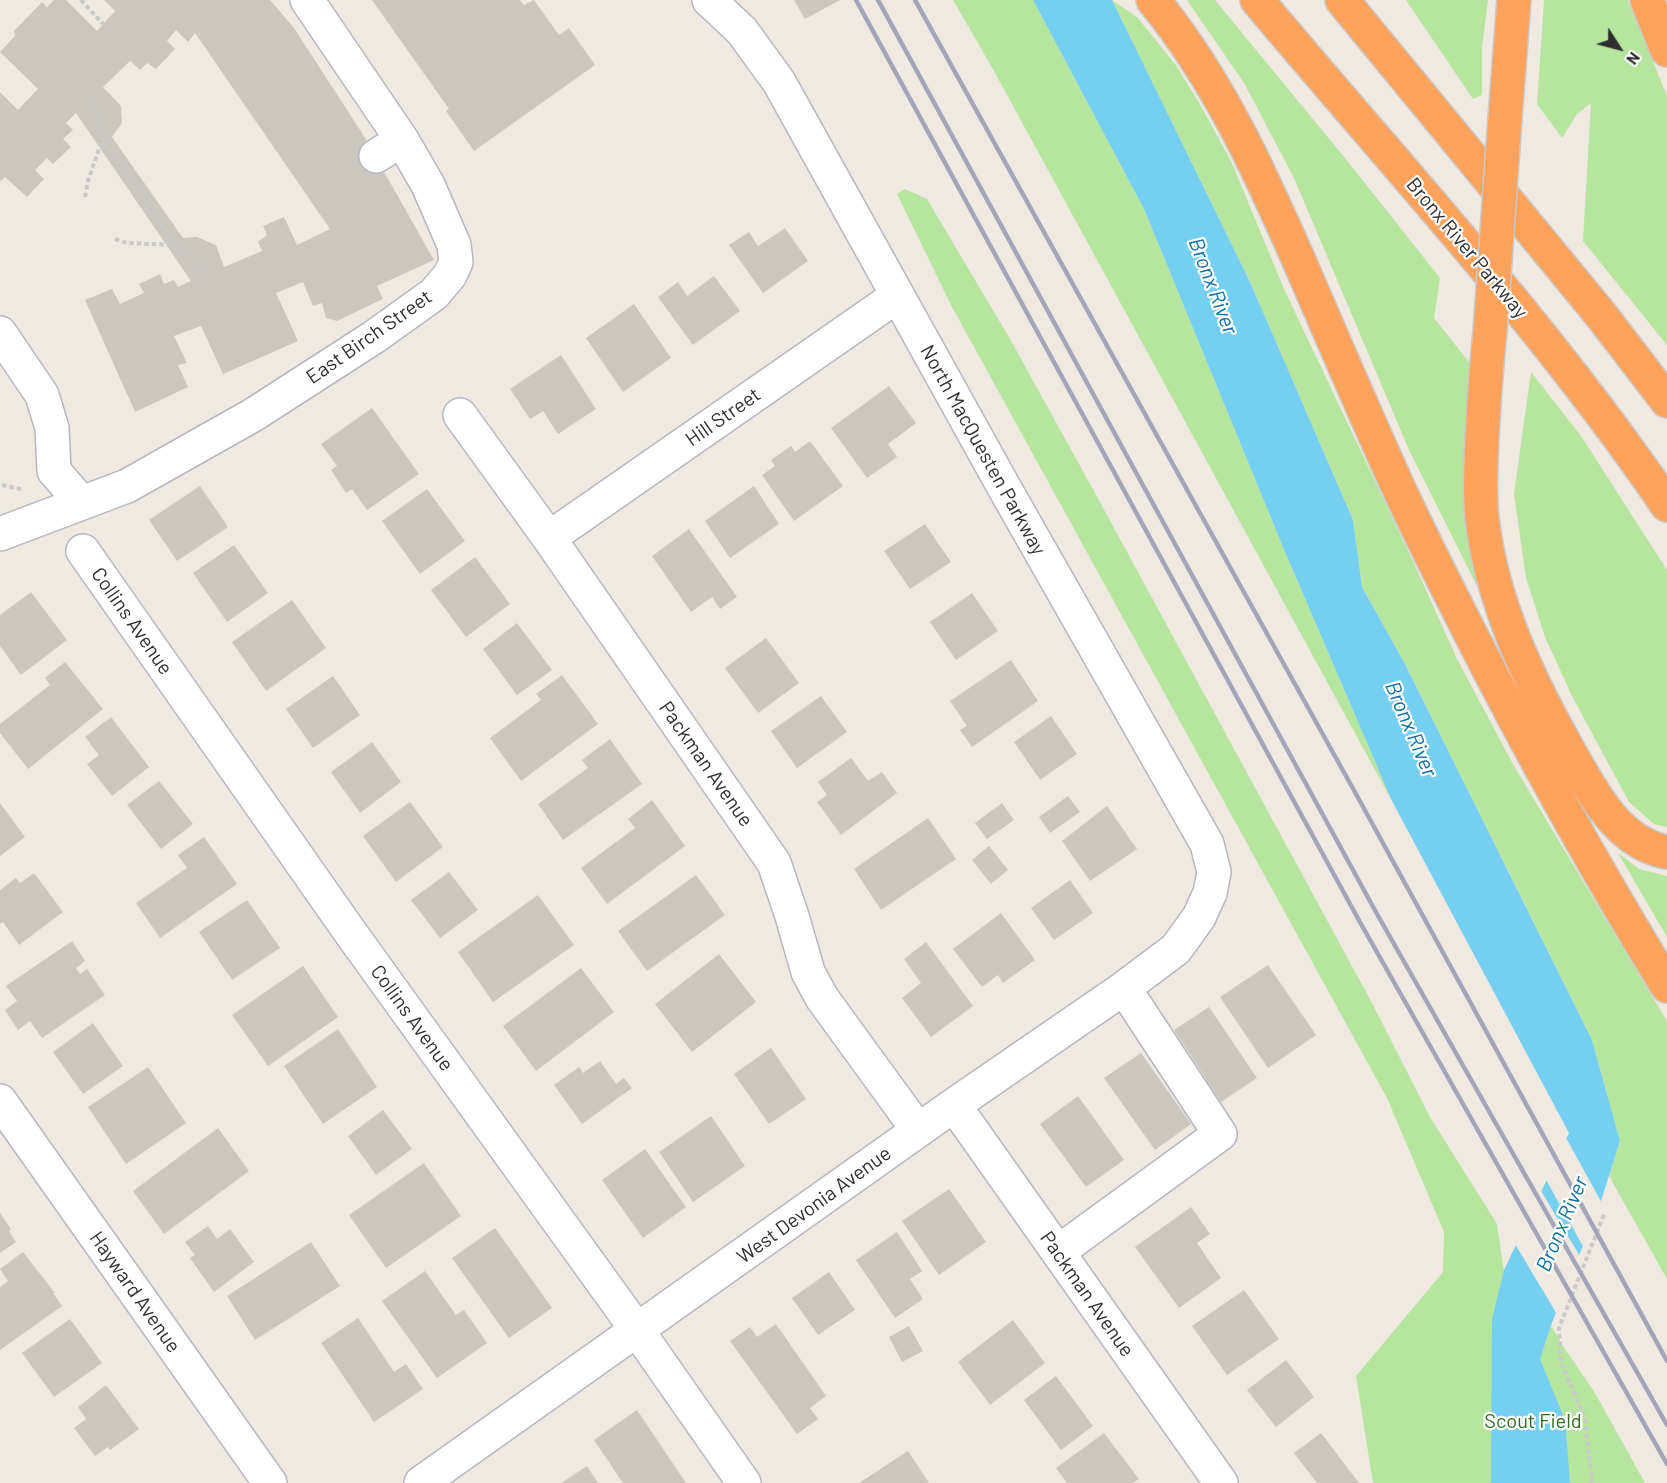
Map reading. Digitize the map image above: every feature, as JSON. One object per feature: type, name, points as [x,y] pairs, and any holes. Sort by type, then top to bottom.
[{"type":"highway","points":[[1153,0],[1192,50],[1219,93],[1250,153],[1396,482],[1441,576],[1538,763],[1667,986]]},
{"type":"highway","name":"Bronx River Parkway","points":[[1257,0],[1531,323],[1609,423],[1667,506]]},
{"type":"highway","points":[[1342,0],[1579,288],[1667,401]]},
{"type":"highway","points":[[1356,0],[1379,47]]},
{"type":"highway","points":[[1514,0],[1480,464],[1481,507],[1490,562],[1505,617],[1520,655],[1541,700],[1602,805],[1633,837],[1645,845],[1667,852]]},
{"type":"highway","points":[[1647,0],[1667,50]]},
{"type":"street","name":"East Birch Street","points":[[0,534],[127,486],[253,415],[374,337],[434,294],[450,275],[456,262],[454,244],[428,185],[389,148],[307,0]]},
{"type":"street","name":"North MacQuesten Parkway","points":[[709,0],[742,31],[779,82],[897,296],[1207,844],[1214,872],[1210,893],[1198,917]]},
{"type":"street","name":"Hill Street","points":[[549,538],[897,296]]},
{"type":"street","points":[[0,333],[42,395],[52,428],[54,471],[82,503]]},
{"type":"street","name":"Packman Avenue","points":[[460,415],[549,538],[774,863],[808,972],[822,998],[918,1130]]},
{"type":"street","name":"Collins Avenue","points":[[83,551],[350,932],[744,1483]]},
{"type":"street","name":"West Devonia Avenue","points":[[421,1483],[918,1130],[1124,988],[1176,949],[1198,917]]},
{"type":"street","points":[[1058,1252],[1220,1134],[1124,988]]},
{"type":"street","name":"Hayward Avenue","points":[[0,1101],[270,1483]]},
{"type":"street","name":"Packman Avenue","points":[[954,1105],[1221,1483]]},
{"type":"path","points":[[81,0],[103,24]]},
{"type":"path","points":[[90,100],[103,140],[176,245],[208,274]]},
{"type":"path","points":[[85,197],[87,181],[103,140]]},
{"type":"path","points":[[116,239],[128,243],[176,245]]},
{"type":"path","points":[[2,485],[10,487]]},
{"type":"path","points":[[1592,1483],[1585,1419],[1561,1362],[1558,1328],[1605,1212]]},
{"type":"green space","points":[[953,0],[1033,0],[1144,209],[1285,552],[1392,801],[994,71]]},
{"type":"green space","points":[[1112,0],[1137,17],[1175,64],[1231,161],[1285,291],[1457,659],[1514,766],[1667,1021],[1667,1279],[1609,1176],[1620,1141],[1592,1040],[1405,664],[1362,587],[1353,520],[1250,282]]},
{"type":"green space","points":[[1187,0],[1215,0],[1440,278],[1434,318],[1473,367],[1481,594],[1409,450],[1294,178],[1244,83]]},
{"type":"green space","points":[[1406,0],[1488,0],[1482,47],[1482,95],[1473,99]]},
{"type":"green space","points":[[1544,0],[1628,0],[1667,96],[1667,345],[1583,241],[1591,103],[1577,114],[1562,138],[1537,104]]},
{"type":"green space","name":"Scout Field","points":[[905,189],[927,199],[1010,339],[1372,1003],[1430,1117],[1497,1224],[1504,1272],[1548,1334],[1551,1325],[1595,1393],[1645,1483],[1373,1483],[1356,1376],[1443,1272],[1444,1232],[1387,1098],[952,307],[897,194]]},
{"type":"green space","points":[[1531,372],[1581,436],[1667,570],[1667,827],[1654,824],[1629,802],[1572,696],[1545,637],[1526,578],[1514,494]]},
{"type":"green space","points":[[1618,853],[1639,869],[1667,876],[1667,937]]},
{"type":"water","name":"Bronx River","points":[[1033,0],[1112,0],[1250,282],[1353,520],[1362,587],[1405,664],[1592,1040],[1620,1141],[1601,1201],[1551,1325],[1540,1359],[1565,1420],[1570,1483],[1491,1483],[1492,1319],[1504,1270],[1569,1133],[1392,801],[1285,552],[1144,209]]},
{"type":"pier","points":[[1565,1136],[1603,1205],[1585,1250],[1545,1178]]},
{"type":"pier","points":[[1540,1189],[1581,1258],[1558,1316],[1515,1244]]},
{"type":"building","points":[[54,0],[66,0],[97,31],[115,11],[104,0],[270,0],[294,28],[362,133],[434,260],[377,286],[383,299],[337,321],[326,318],[322,303],[313,306],[303,282],[276,293],[298,341],[223,374],[201,326],[174,336],[187,363],[178,365],[188,387],[135,412],[85,300],[112,289],[120,304],[144,293],[139,284],[160,274],[164,284],[174,280],[178,287],[191,281],[76,113],[66,123],[73,130],[63,139],[71,147],[53,164],[47,158],[35,170],[44,179],[27,197],[5,177],[0,180],[0,92],[18,110],[38,89],[0,52],[15,36],[14,31],[42,2],[47,7]],"holes":[[[176,30],[188,42],[195,33],[330,229],[297,245],[284,217],[263,226],[267,235],[258,242],[262,251],[224,267],[216,245],[197,237],[183,238],[112,137],[122,123],[121,106],[103,87],[130,61],[140,70],[147,63],[156,69],[175,49],[167,41]]]},
{"type":"building","points":[[372,0],[520,0],[524,5],[534,0],[559,35],[569,28],[595,65],[474,151],[446,111],[449,109]]},
{"type":"building","points":[[794,0],[840,0],[805,19]]},
{"type":"building","points":[[785,228],[808,261],[763,293],[729,245],[749,232],[758,246]]},
{"type":"building","points":[[714,276],[740,311],[693,345],[658,297],[678,282],[687,296]]},
{"type":"building","points":[[634,304],[671,358],[623,392],[586,338]]},
{"type":"building","points":[[561,355],[596,409],[558,434],[543,411],[530,419],[510,389]]},
{"type":"building","points":[[889,386],[916,423],[888,444],[897,457],[867,478],[831,428]]},
{"type":"building","points":[[372,408],[419,474],[367,510],[352,489],[346,493],[331,470],[337,466],[321,444]]},
{"type":"building","points":[[810,441],[843,486],[794,521],[762,475],[775,466],[771,460],[791,446],[795,452]]},
{"type":"building","points":[[200,486],[228,527],[177,561],[149,520]]},
{"type":"building","points":[[754,486],[779,524],[730,558],[705,521]]},
{"type":"building","points":[[427,489],[465,541],[420,574],[382,521]]},
{"type":"building","points":[[925,524],[951,562],[910,589],[884,551]]},
{"type":"building","points":[[689,529],[737,597],[720,609],[712,597],[691,612],[652,556]]},
{"type":"building","points":[[234,545],[268,593],[227,622],[193,573]]},
{"type":"building","points":[[475,557],[510,604],[466,637],[431,590]]},
{"type":"building","points":[[31,592],[67,640],[21,675],[0,646],[0,615]]},
{"type":"building","points":[[972,593],[998,631],[956,660],[930,622]]},
{"type":"building","points":[[292,600],[326,648],[266,691],[232,642]]},
{"type":"building","points":[[517,623],[552,670],[517,695],[483,649]]},
{"type":"building","points":[[766,638],[799,683],[758,713],[725,668]]},
{"type":"building","points":[[1011,660],[1038,701],[972,747],[960,730],[967,726],[950,701]]},
{"type":"building","points":[[65,662],[103,709],[28,769],[0,733],[0,724],[50,685],[45,678]]},
{"type":"building","points":[[562,675],[598,724],[521,781],[490,738],[541,700],[536,694]]},
{"type":"building","points":[[333,676],[360,715],[313,748],[286,709]]},
{"type":"building","points":[[821,696],[847,732],[797,768],[771,731]]},
{"type":"building","points":[[1051,716],[1077,754],[1040,780],[1014,742]]},
{"type":"building","points":[[111,717],[149,767],[112,796],[87,764],[99,755],[85,737]]},
{"type":"building","points":[[610,739],[642,784],[563,840],[538,804],[588,768],[582,760]]},
{"type":"building","points":[[372,742],[401,782],[360,813],[331,772]]},
{"type":"building","points":[[851,758],[868,781],[882,772],[897,793],[841,835],[817,802],[827,795],[818,782]]},
{"type":"building","points":[[159,781],[193,824],[161,849],[127,805]]},
{"type":"building","points":[[1068,796],[1080,812],[1050,833],[1039,817]]},
{"type":"building","points":[[652,800],[685,846],[607,904],[581,868],[635,828],[628,819]]},
{"type":"building","points":[[410,802],[443,847],[396,882],[363,836]]},
{"type":"building","points":[[0,803],[25,837],[0,856]]},
{"type":"building","points":[[1002,803],[1014,820],[987,839],[975,823]]},
{"type":"building","points":[[1107,806],[1137,849],[1090,881],[1062,841]]},
{"type":"building","points":[[928,818],[956,859],[881,910],[854,869]]},
{"type":"building","points":[[204,837],[237,884],[160,938],[136,903],[187,868],[178,855]]},
{"type":"building","points":[[989,846],[1008,870],[991,884],[972,860]]},
{"type":"building","points":[[449,872],[478,910],[440,938],[411,900]]},
{"type":"building","points":[[34,873],[63,912],[19,945],[3,922],[0,924],[0,890],[16,878],[20,883]]},
{"type":"building","points":[[696,875],[725,915],[647,971],[618,931]]},
{"type":"building","points":[[1070,880],[1093,913],[1054,940],[1031,908]]},
{"type":"building","points":[[538,895],[574,945],[493,1002],[458,952]]},
{"type":"building","points":[[247,900],[280,948],[232,980],[199,932]]},
{"type":"building","points":[[1001,913],[1035,960],[1003,983],[998,975],[982,987],[953,949]]},
{"type":"building","points":[[72,941],[85,961],[76,968],[80,974],[87,969],[105,995],[42,1038],[30,1021],[18,1030],[5,1010],[17,1001],[6,986]]},
{"type":"building","points":[[926,942],[973,1006],[931,1037],[902,998],[921,983],[904,959]]},
{"type":"building","points":[[719,954],[756,1002],[692,1052],[655,1004]]},
{"type":"building","points":[[1268,965],[1316,1035],[1268,1068],[1220,997]]},
{"type":"building","points":[[303,966],[338,1017],[268,1066],[232,1015]]},
{"type":"building","points":[[581,968],[614,1012],[536,1071],[503,1026]]},
{"type":"building","points":[[1209,1007],[1257,1078],[1221,1102],[1174,1030]]},
{"type":"building","points":[[93,1023],[123,1066],[83,1094],[53,1052]]},
{"type":"building","points":[[338,1029],[377,1087],[323,1124],[284,1066]]},
{"type":"building","points":[[771,1048],[806,1099],[769,1124],[734,1074]]},
{"type":"building","points":[[1141,1053],[1191,1124],[1155,1150],[1104,1078]]},
{"type":"building","points":[[600,1061],[616,1084],[624,1078],[632,1088],[582,1124],[554,1085],[579,1067],[583,1073]]},
{"type":"building","points":[[148,1067],[186,1123],[126,1164],[88,1107]]},
{"type":"building","points":[[1078,1096],[1124,1160],[1086,1187],[1040,1124]]},
{"type":"building","points":[[383,1110],[412,1149],[376,1175],[348,1136]]},
{"type":"building","points":[[711,1116],[745,1166],[693,1202],[659,1152]]},
{"type":"building","points":[[218,1128],[249,1171],[164,1234],[133,1191]]},
{"type":"building","points":[[645,1149],[686,1207],[643,1238],[602,1180]]},
{"type":"building","points":[[424,1163],[461,1216],[386,1268],[349,1215]]},
{"type":"building","points":[[949,1189],[986,1242],[939,1275],[902,1221]]},
{"type":"building","points":[[1191,1207],[1210,1234],[1197,1243],[1221,1278],[1179,1308],[1135,1247]]},
{"type":"building","points":[[0,1213],[11,1229],[9,1231],[16,1242],[0,1253]]},
{"type":"building","points":[[208,1226],[217,1239],[230,1229],[254,1262],[214,1292],[190,1258],[195,1255],[185,1242]]},
{"type":"building","points":[[495,1228],[552,1308],[509,1338],[452,1258]]},
{"type":"building","points":[[897,1232],[922,1271],[910,1279],[923,1299],[895,1318],[856,1260]]},
{"type":"building","points":[[311,1242],[340,1286],[255,1340],[227,1296]]},
{"type":"building","points":[[23,1252],[55,1293],[53,1293],[62,1306],[0,1350],[0,1287],[8,1281],[0,1269]]},
{"type":"building","points":[[425,1271],[456,1315],[464,1310],[487,1343],[437,1378],[382,1301]]},
{"type":"building","points":[[829,1272],[855,1310],[818,1335],[792,1298]]},
{"type":"building","points":[[1244,1290],[1279,1339],[1227,1375],[1192,1326]]},
{"type":"building","points":[[358,1318],[394,1372],[406,1364],[423,1389],[374,1422],[321,1343]]},
{"type":"building","points":[[70,1319],[102,1363],[54,1397],[22,1353]]},
{"type":"building","points":[[1013,1320],[1045,1363],[990,1405],[958,1362]]},
{"type":"building","points":[[776,1324],[826,1396],[810,1408],[818,1419],[797,1434],[730,1341],[750,1327],[757,1337]]},
{"type":"building","points":[[909,1326],[923,1351],[902,1362],[889,1337]]},
{"type":"building","points":[[1286,1360],[1314,1397],[1276,1427],[1247,1390]]},
{"type":"building","points":[[1056,1376],[1093,1426],[1061,1450],[1024,1400]]},
{"type":"building","points":[[106,1385],[139,1429],[110,1450],[108,1447],[95,1456],[74,1428],[86,1419],[78,1407]]},
{"type":"building","points":[[637,1410],[686,1483],[623,1483],[594,1440]]},
{"type":"building","points":[[1104,1433],[1139,1479],[1133,1483],[1067,1483],[1056,1468]]},
{"type":"building","points":[[1321,1433],[1359,1483],[1317,1483],[1294,1453]]},
{"type":"building","points":[[908,1451],[929,1483],[859,1483]]},
{"type":"building","points":[[587,1466],[598,1483],[561,1483]]},
{"type":"railway","points":[[856,0],[1361,924],[1667,1464]]},
{"type":"railway","points":[[878,0],[1377,914],[1667,1425]]},
{"type":"railway","points":[[915,0],[1356,794],[1667,1361]]}]
